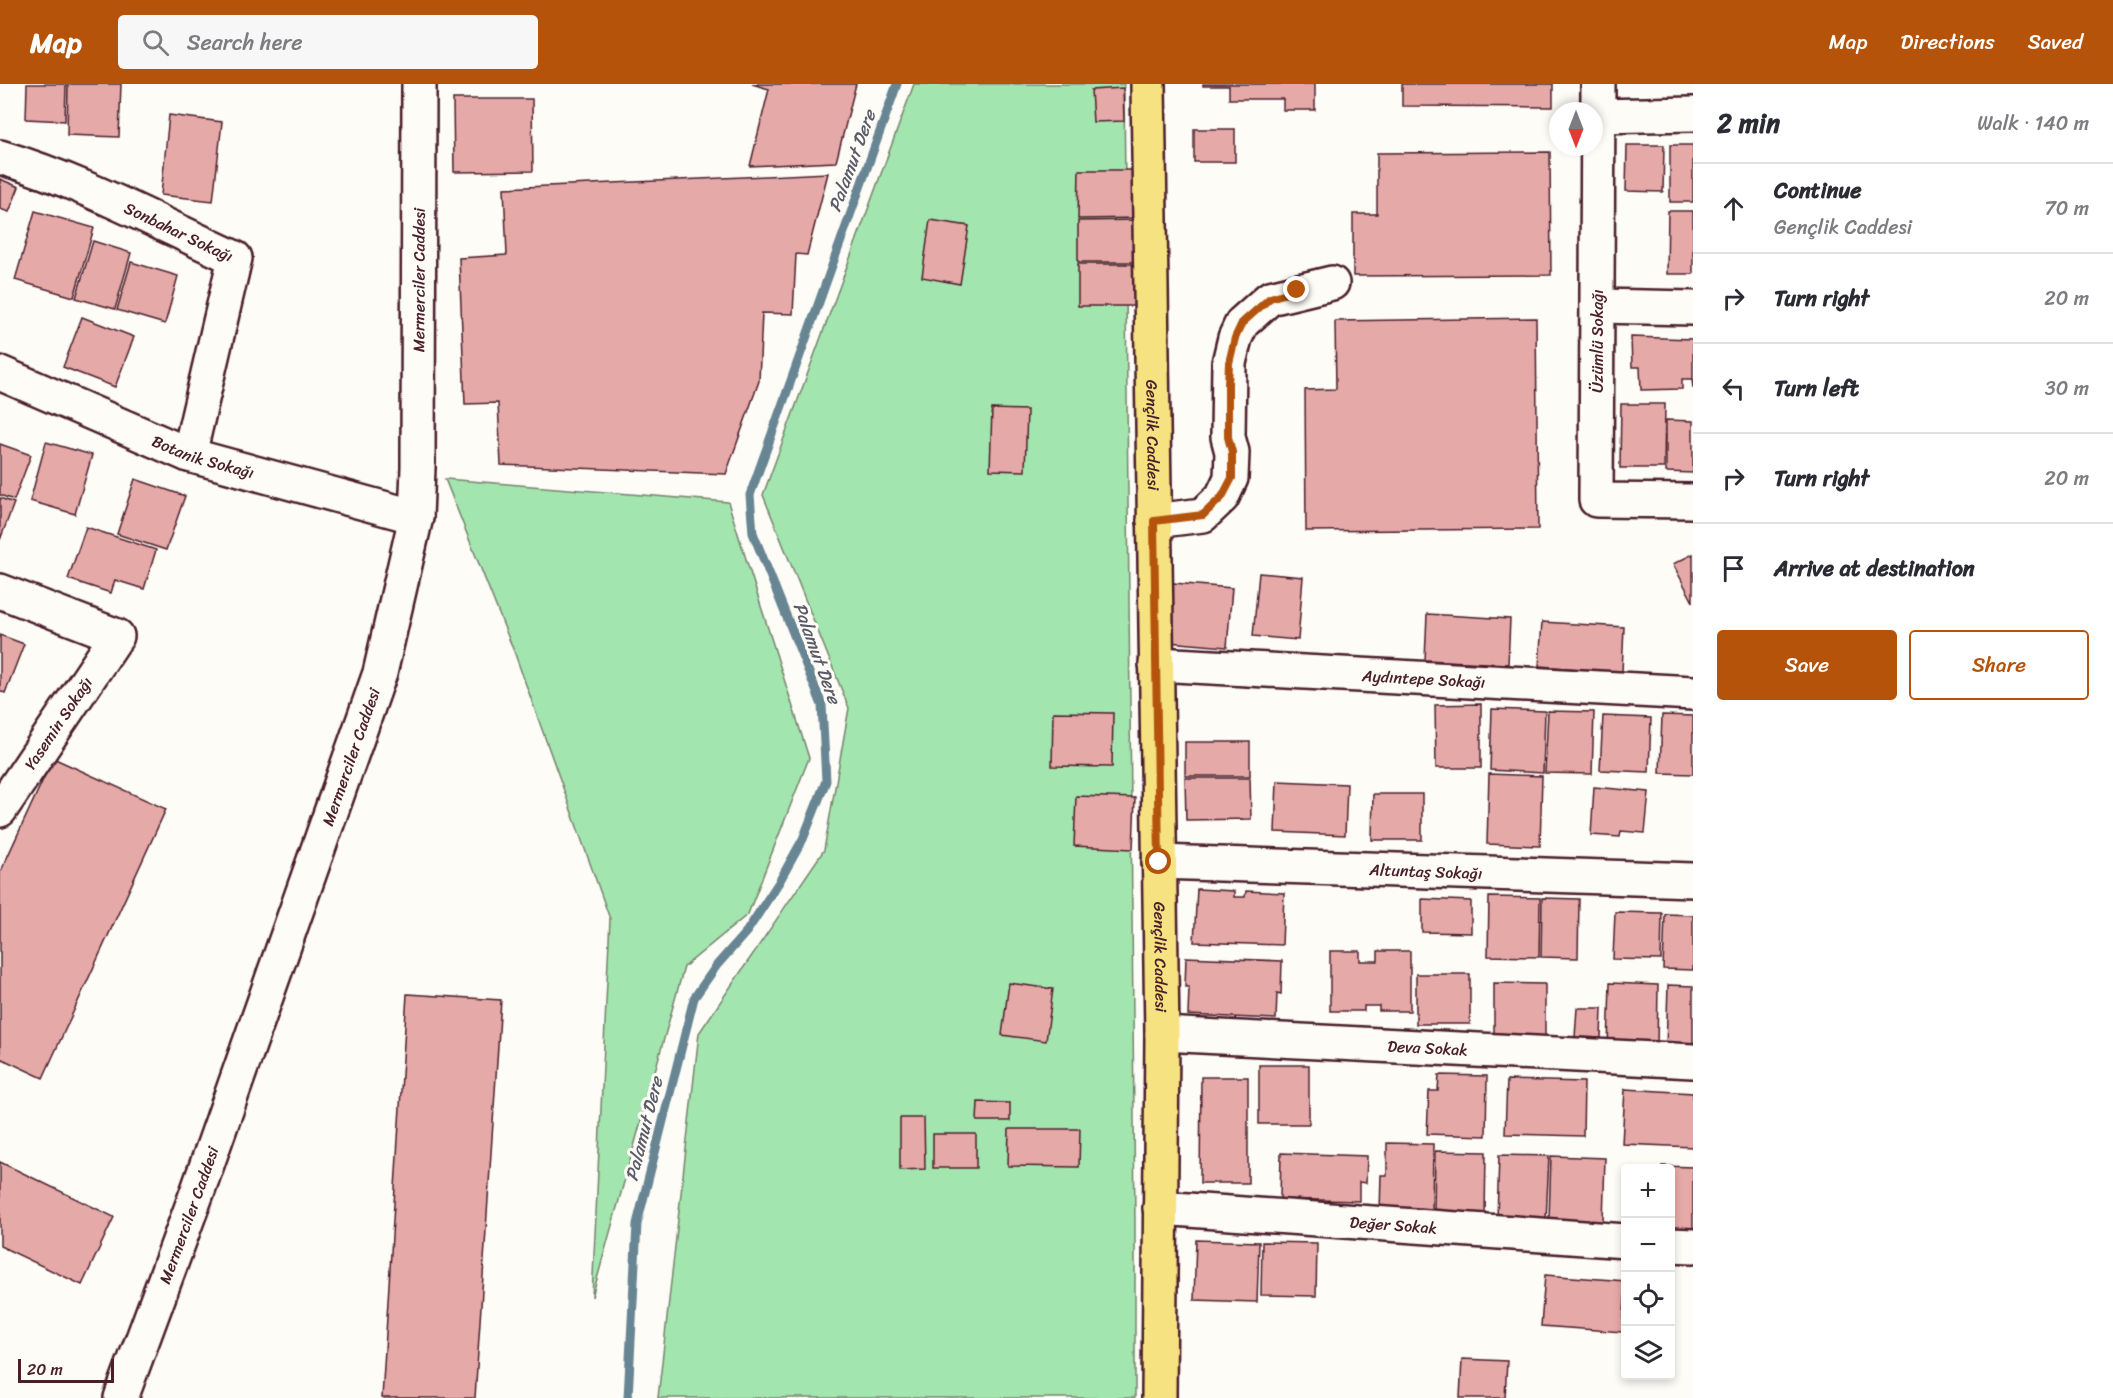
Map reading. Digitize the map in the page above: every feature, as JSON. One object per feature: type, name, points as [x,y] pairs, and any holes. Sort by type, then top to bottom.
[{"type":"main road","name":"Gençlik Caddesi","points":[[1148,84],[1162,1034],[1158,1398]]},
{"type":"street","name":"Mermerciler Caddesi","points":[[121,1398],[198,1190],[380,673],[416,517],[419,84]]},
{"type":"street","points":[[1598,100],[1693,114]]},
{"type":"street","name":"Üzümlü Sokağı","points":[[1598,100],[1596,500],[1693,501]]},
{"type":"street","name":"Sonbahar Sokağı","points":[[0,157],[86,189],[235,258],[189,455]]},
{"type":"street","points":[[1154,521],[1203,515],[1222,497],[1232,478],[1232,452],[1228,437],[1229,363],[1235,338],[1242,323],[1270,298],[1332,283]]},
{"type":"street","points":[[1597,306],[1693,308]]},
{"type":"street","name":"Botanik Sokağı","points":[[0,373],[189,455],[416,517]]},
{"type":"street","name":"Yasemin Sokağı","points":[[0,591],[117,636],[3,800]]},
{"type":"street","name":"Aydıntepe Sokağı","points":[[1156,664],[1693,693]]},
{"type":"street","name":"Altuntaş Sokağı","points":[[1159,862],[1693,880]]},
{"type":"street","name":"Deva Sokak","points":[[1162,1034],[1693,1061]]},
{"type":"street","name":"Değer Sokak","points":[[1160,1208],[1621,1241]]},
{"type":"street","points":[[1675,1245],[1693,1246]]},
{"type":"green space","points":[[914,84],[1124,84],[1135,1398],[658,1398],[699,1033],[824,850],[849,708],[763,495]]},
{"type":"green space","points":[[445,479],[728,502],[809,758],[748,914],[684,967],[592,1297],[610,919],[515,654]]},
{"type":"building","points":[[27,84],[66,84],[65,121],[26,119]]},
{"type":"building","points":[[68,84],[121,84],[119,137],[67,135]]},
{"type":"building","points":[[752,84],[856,84],[836,162],[750,166],[769,89]]},
{"type":"building","points":[[1203,84],[1315,84],[1315,110],[1283,110],[1283,99],[1229,99],[1229,86],[1203,86]]},
{"type":"building","points":[[1402,84],[1553,84],[1553,102],[1549,102],[1549,107],[1402,106]]},
{"type":"building","points":[[1123,88],[1124,121],[1093,122],[1091,90]]},
{"type":"building","points":[[453,99],[532,99],[533,171],[454,172]]},
{"type":"building","points":[[169,115],[222,122],[213,201],[161,195]]},
{"type":"building","points":[[1194,129],[1235,129],[1235,162],[1194,162]]},
{"type":"building","points":[[1627,145],[1664,145],[1663,192],[1626,191]]},
{"type":"building","points":[[1670,145],[1693,145],[1693,202],[1670,202]]},
{"type":"building","points":[[1549,152],[1551,275],[1353,276],[1353,214],[1377,214],[1377,153]]},
{"type":"building","points":[[1079,170],[1140,170],[1140,218],[1078,219]]},
{"type":"building","points":[[828,173],[807,255],[796,254],[793,314],[762,313],[759,381],[726,474],[501,465],[498,403],[465,404],[459,258],[507,255],[504,188]]},
{"type":"building","points":[[0,179],[19,187],[9,212],[0,209]]},
{"type":"building","points":[[35,211],[94,228],[74,297],[15,280]]},
{"type":"building","points":[[1668,211],[1693,211],[1693,274],[1667,274]]},
{"type":"building","points":[[930,220],[969,226],[960,284],[922,277]]},
{"type":"building","points":[[1140,220],[1140,262],[1078,262],[1078,221]]},
{"type":"building","points":[[93,241],[131,253],[115,309],[76,298]]},
{"type":"building","points":[[131,262],[178,276],[165,324],[117,310]]},
{"type":"building","points":[[1078,264],[1140,264],[1139,306],[1078,306]]},
{"type":"building","points":[[82,317],[134,337],[115,387],[63,367]]},
{"type":"building","points":[[1536,318],[1538,529],[1306,531],[1305,390],[1336,389],[1335,321]]},
{"type":"building","points":[[1631,337],[1693,339],[1693,389],[1692,379],[1682,379],[1682,389],[1641,390],[1640,367],[1632,367]]},
{"type":"building","points":[[1621,404],[1665,404],[1664,468],[1620,468]]},
{"type":"building","points":[[992,409],[1027,410],[1025,471],[990,470]]},
{"type":"building","points":[[1666,420],[1693,421],[1693,473],[1666,472]]},
{"type":"building","points":[[46,442],[92,455],[75,514],[30,501]]},
{"type":"building","points":[[0,444],[31,455],[14,500],[0,495]]},
{"type":"building","points":[[135,479],[185,496],[166,550],[117,534]]},
{"type":"building","points":[[0,498],[14,503],[0,540]]},
{"type":"building","points":[[86,527],[156,550],[144,589],[115,580],[111,593],[68,579]]},
{"type":"building","points":[[1693,554],[1693,602],[1673,564]]},
{"type":"building","points":[[1259,573],[1303,577],[1298,640],[1253,636]]},
{"type":"building","points":[[1173,583],[1232,588],[1227,647],[1168,642]]},
{"type":"building","points":[[1427,614],[1510,619],[1508,664],[1425,660]]},
{"type":"building","points":[[1542,622],[1624,627],[1622,672],[1539,666]]},
{"type":"building","points":[[0,635],[24,644],[5,693],[0,691]]},
{"type":"building","points":[[1481,704],[1481,768],[1436,768],[1435,705]]},
{"type":"building","points":[[1492,709],[1545,711],[1543,773],[1490,770]]},
{"type":"building","points":[[1548,711],[1594,712],[1592,774],[1545,773]]},
{"type":"building","points":[[1053,712],[1113,713],[1112,767],[1052,766]]},
{"type":"building","points":[[1662,715],[1693,716],[1693,774],[1660,773]]},
{"type":"building","points":[[1603,716],[1651,718],[1649,772],[1600,770]]},
{"type":"building","points":[[1185,742],[1250,742],[1250,776],[1185,776]]},
{"type":"building","points":[[53,758],[166,809],[43,1078],[0,1058],[0,873]]},
{"type":"building","points":[[1489,774],[1542,776],[1540,846],[1487,844]]},
{"type":"building","points":[[1185,778],[1250,778],[1251,819],[1186,820]]},
{"type":"building","points":[[1277,781],[1347,784],[1345,835],[1275,832]]},
{"type":"building","points":[[1594,787],[1649,792],[1645,833],[1621,831],[1620,837],[1591,835]]},
{"type":"building","points":[[1373,794],[1422,794],[1422,840],[1372,840]]},
{"type":"building","points":[[1076,796],[1135,798],[1133,849],[1074,846]]},
{"type":"building","points":[[1197,889],[1234,891],[1234,897],[1245,897],[1246,891],[1284,893],[1282,945],[1194,942]]},
{"type":"building","points":[[1489,897],[1540,898],[1539,957],[1488,956]]},
{"type":"building","points":[[1542,898],[1579,899],[1578,958],[1541,957]]},
{"type":"building","points":[[1422,899],[1471,901],[1471,933],[1422,932]]},
{"type":"building","points":[[1615,912],[1662,913],[1661,960],[1613,959]]},
{"type":"building","points":[[1665,914],[1693,915],[1693,970],[1663,969]]},
{"type":"building","points":[[1330,951],[1360,951],[1360,961],[1378,961],[1378,951],[1410,951],[1410,1011],[1379,1011],[1379,1006],[1364,1006],[1364,1011],[1330,1011]]},
{"type":"building","points":[[1186,957],[1282,961],[1281,994],[1277,993],[1276,1019],[1188,1015],[1189,987],[1185,987]]},
{"type":"building","points":[[1416,974],[1470,974],[1470,1024],[1416,1024]]},
{"type":"building","points":[[1009,983],[1053,989],[1046,1041],[1002,1035]]},
{"type":"building","points":[[1494,983],[1545,984],[1545,1038],[1494,1037]]},
{"type":"building","points":[[1610,983],[1658,985],[1657,1049],[1608,1047]]},
{"type":"building","points":[[1668,985],[1693,986],[1693,1050],[1666,1049]]},
{"type":"building","points":[[407,994],[501,1000],[475,1398],[382,1398]]},
{"type":"building","points":[[1577,1008],[1602,1008],[1601,1038],[1575,1037]]},
{"type":"building","points":[[1259,1065],[1309,1065],[1309,1124],[1259,1124]]},
{"type":"building","points":[[1439,1075],[1487,1076],[1486,1136],[1427,1134],[1429,1091],[1438,1091]]},
{"type":"building","points":[[1201,1077],[1248,1077],[1248,1183],[1200,1183]]},
{"type":"building","points":[[1507,1080],[1584,1082],[1583,1136],[1505,1134]]},
{"type":"building","points":[[1625,1089],[1693,1093],[1693,1147],[1622,1144]]},
{"type":"building","points":[[978,1102],[1010,1103],[1010,1121],[977,1121]]},
{"type":"building","points":[[900,1118],[924,1118],[925,1169],[900,1170]]},
{"type":"building","points":[[1009,1129],[1080,1129],[1079,1167],[1008,1166]]},
{"type":"building","points":[[933,1134],[976,1134],[976,1168],[933,1168]]},
{"type":"building","points":[[1387,1143],[1433,1144],[1432,1212],[1380,1212],[1381,1175],[1387,1175]]},
{"type":"building","points":[[1435,1151],[1486,1152],[1485,1214],[1434,1212]]},
{"type":"building","points":[[1281,1153],[1367,1156],[1366,1183],[1359,1182],[1359,1201],[1280,1199]]},
{"type":"building","points":[[1499,1155],[1549,1156],[1546,1220],[1497,1219]]},
{"type":"building","points":[[1551,1156],[1605,1158],[1603,1222],[1549,1220]]},
{"type":"building","points":[[0,1162],[114,1217],[82,1285],[0,1246]]},
{"type":"building","points":[[1675,1166],[1693,1167],[1693,1229],[1675,1228]]},
{"type":"building","points":[[1196,1240],[1259,1242],[1257,1302],[1194,1300]]},
{"type":"building","points":[[1262,1242],[1317,1243],[1316,1296],[1261,1295]]},
{"type":"building","points":[[1545,1275],[1621,1281],[1621,1332],[1541,1326]]},
{"type":"building","points":[[1462,1359],[1507,1361],[1505,1398],[1460,1398]]},
{"type":"waterway","name":"Palamut Dere","points":[[628,1398],[637,1224],[694,998],[717,965],[747,931],[779,882],[803,839],[826,781],[822,705],[753,533],[750,495],[897,84]]},
{"type":"route","points":[[1159,862],[1154,521],[1203,515],[1222,497],[1232,478],[1232,452],[1228,437],[1228,385],[1229,363],[1235,338],[1242,323],[1270,298],[1297,290]]}]
